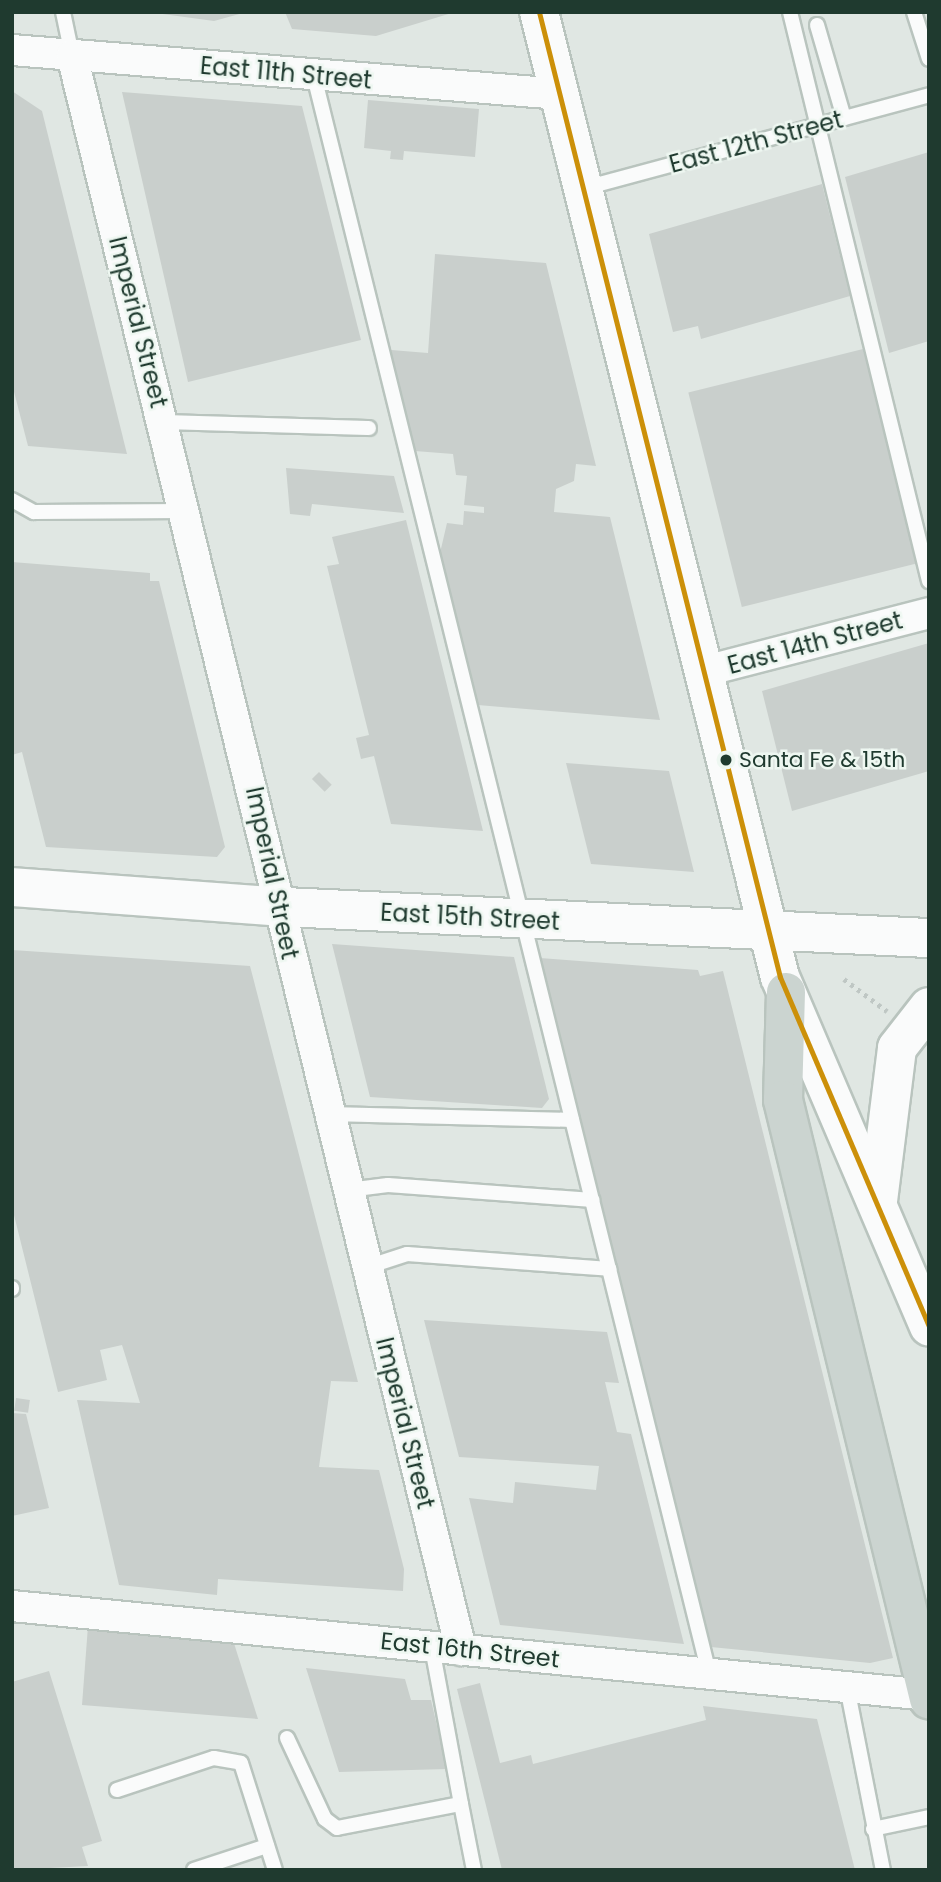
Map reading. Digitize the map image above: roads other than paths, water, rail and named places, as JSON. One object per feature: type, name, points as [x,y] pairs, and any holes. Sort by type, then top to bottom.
[{"type":"main road","points":[[539,12],[701,672],[772,930],[786,992],[929,1327]]},
{"type":"main road","name":"East 15th Street","points":[[12,887],[285,907],[929,938]]},
{"type":"main road","points":[[786,992],[783,1100],[927,1688]]},
{"type":"main road","points":[[878,1203],[897,1048],[929,1007]]},
{"type":"street","name":"East 11th Street","points":[[12,50],[560,94]]},
{"type":"street","name":"Imperial Street","points":[[72,55],[285,907],[286,944],[461,1650]]},
{"type":"street","name":"East 14th Street","points":[[701,672],[929,613]]},
{"type":"street","name":"East 16th Street","points":[[12,1606],[847,1687],[927,1688]]},
{"type":"lane","points":[[63,12],[72,55]]},
{"type":"lane","points":[[790,12],[929,581]]},
{"type":"lane","points":[[914,12],[929,59]]},
{"type":"lane","points":[[817,25],[844,118]]},
{"type":"lane","points":[[314,76],[709,1674]]},
{"type":"lane","name":"East 12th Street","points":[[584,189],[929,95]]},
{"type":"lane","points":[[163,422],[369,428]]},
{"type":"lane","points":[[12,500],[34,512],[186,511]]},
{"type":"lane","points":[[329,1114],[572,1119]]},
{"type":"lane","points":[[348,1190],[388,1185],[592,1200]]},
{"type":"lane","points":[[367,1267],[407,1254],[609,1269]]},
{"type":"lane","points":[[432,1647],[474,1870]]},
{"type":"lane","points":[[847,1687],[883,1870]]},
{"type":"lane","points":[[287,1738],[326,1819],[337,1828],[461,1804]]},
{"type":"lane","points":[[117,1790],[214,1758],[241,1763],[275,1870]]},
{"type":"lane","points":[[873,1829],[929,1817]]},
{"type":"lane","points":[[194,1870],[267,1846]]},
{"type":"place","name":"Santa Fe & 15th","points":[[726,760]]}]
